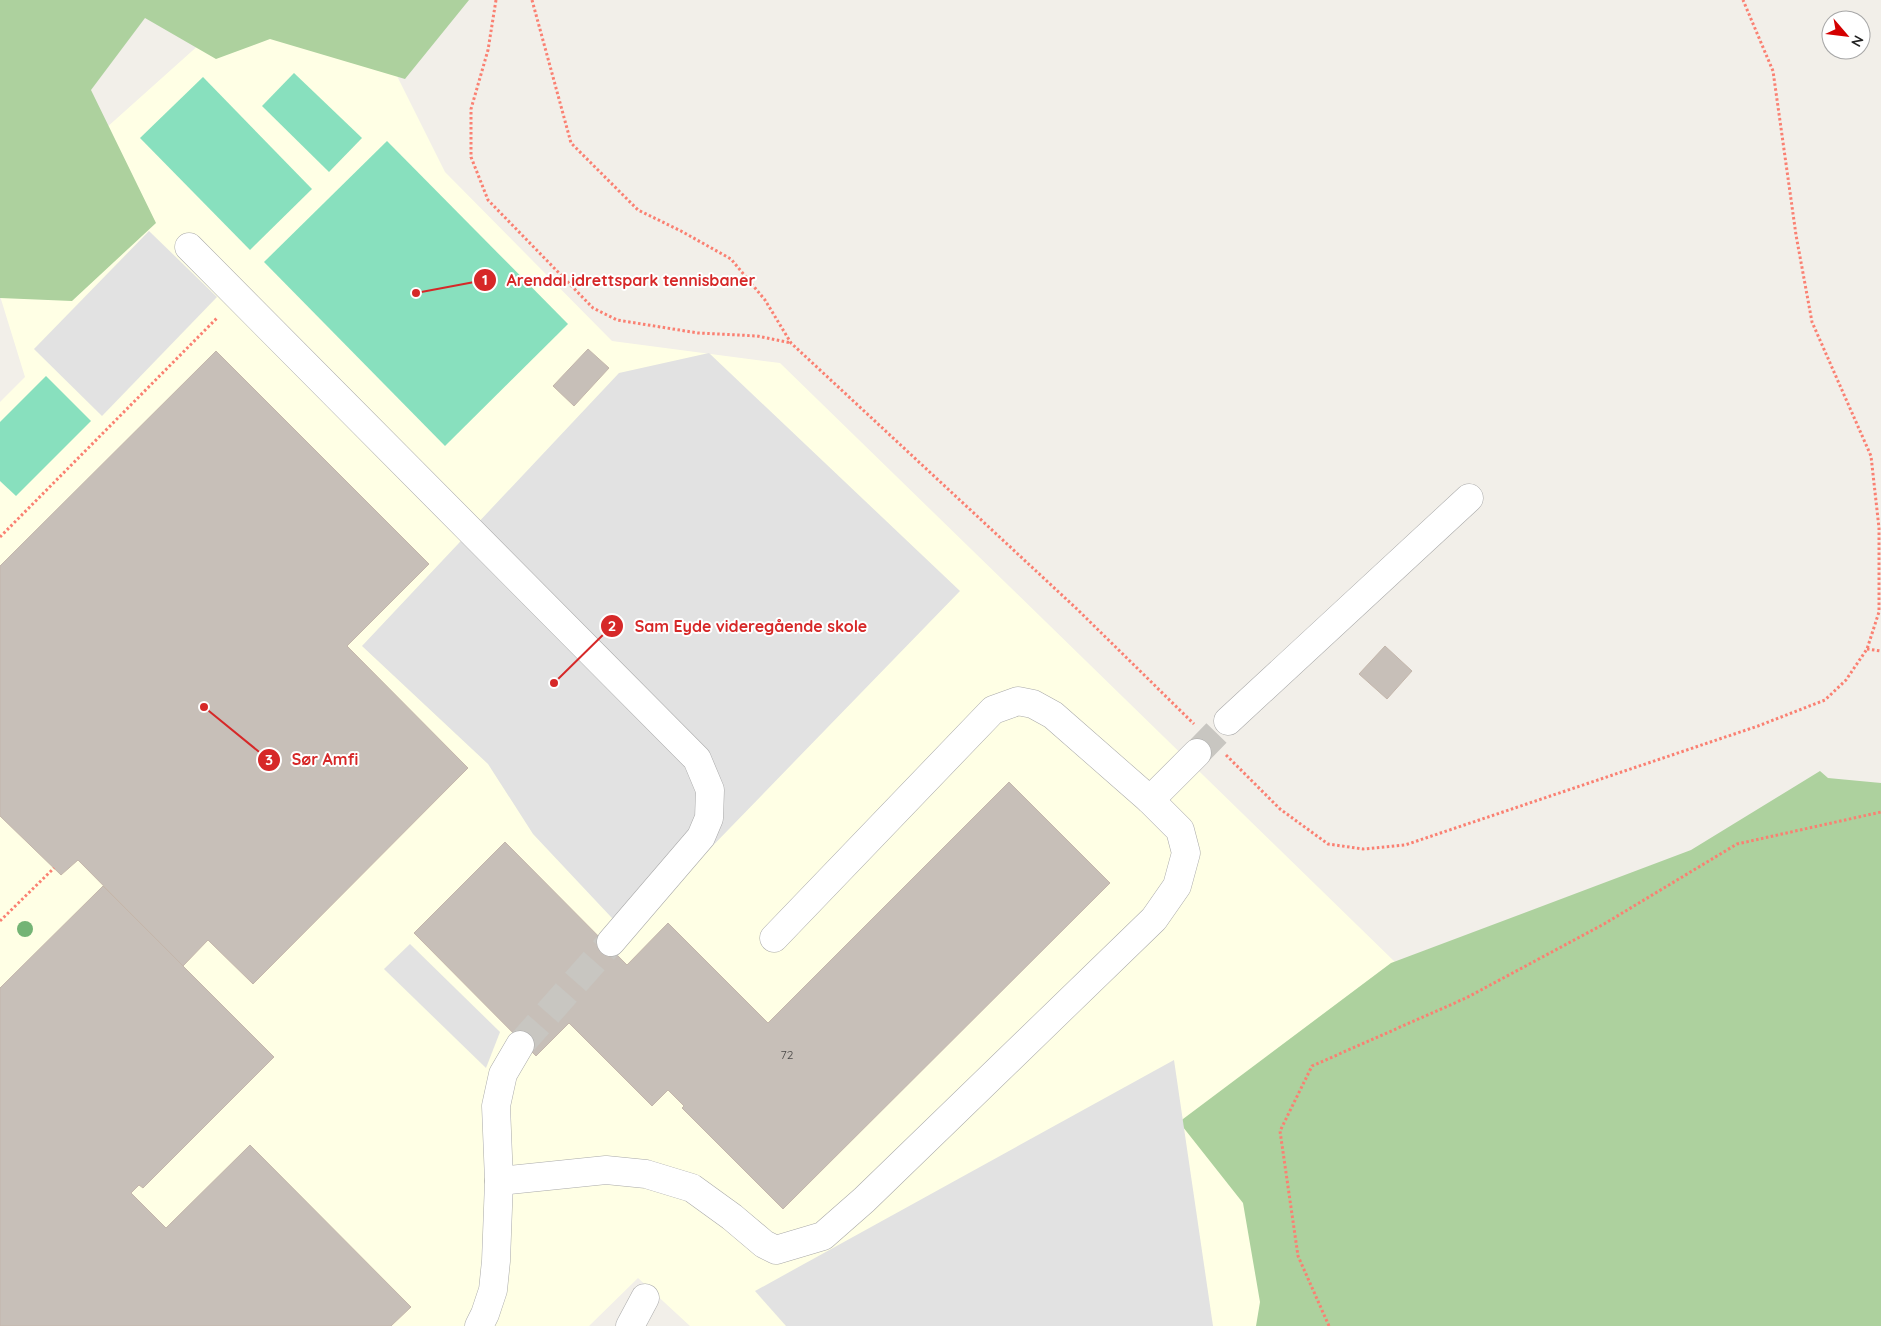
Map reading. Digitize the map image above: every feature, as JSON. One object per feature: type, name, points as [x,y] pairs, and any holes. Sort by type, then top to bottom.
[{"type":"street","points":[[189,248],[697,759],[710,790],[709,818],[701,837],[611,942]]},
{"type":"street","points":[[1228,721],[1469,498]]},
{"type":"street","points":[[499,1181],[606,1170],[646,1174],[692,1188],[732,1217],[764,1244],[776,1250],[823,1236],[864,1200],[1154,919],[1177,886],[1186,854],[1180,830],[1150,800],[1053,715],[1033,704],[1018,701],[993,710],[774,938]]},
{"type":"street","points":[[1150,800],[1206,744]]},
{"type":"street","points":[[478,1326],[485,1314],[493,1290],[496,1260],[499,1181],[496,1106],[503,1074],[520,1045]]},
{"type":"street","points":[[630,1326],[645,1298]]},
{"type":"path","points":[[496,0],[488,50],[471,109],[471,156],[488,200],[593,308],[617,320],[698,333],[757,336],[791,343]]},
{"type":"path","points":[[532,0],[571,143],[638,210],[731,259],[765,300],[791,343],[1078,610],[1206,744],[1280,809],[1328,844],[1363,850],[1406,845],[1758,726],[1826,700],[1846,680],[1867,649],[1879,612],[1879,528],[1870,456],[1812,322],[1796,235],[1773,71],[1743,0]]},
{"type":"path","points":[[0,537],[238,297]]},
{"type":"path","points":[[1867,649],[1881,651]]},
{"type":"path","points":[[1329,1326],[1298,1256],[1280,1131],[1312,1066],[1466,998],[1604,924],[1737,844],[1881,812]]},
{"type":"path","points":[[0,921],[54,868]]},
{"type":"shaded area","points":[[249,0],[359,0],[445,172],[612,341],[780,363],[1396,963],[1268,1326],[690,1326],[638,1278],[589,1326],[0,1326],[0,402],[25,377],[0,296],[0,223]]},
{"type":"shaded area","points":[[149,231],[217,297],[102,416],[34,349]]},
{"type":"shaded area","points":[[709,353],[960,591],[627,934],[533,834],[488,764],[362,646],[619,373]]},
{"type":"shaded area","points":[[410,944],[500,1032],[486,1068],[384,969]]},
{"type":"shaded area","points":[[1174,1060],[1213,1326],[786,1326],[755,1291]]},
{"type":"green space","points":[[0,0],[469,0],[405,79],[270,39],[216,59],[145,18],[91,90],[156,223],[72,301],[0,298]]},
{"type":"green space","points":[[294,73],[362,138],[329,172],[262,106]]},
{"type":"green space","points":[[203,77],[312,189],[250,250],[140,138]]},
{"type":"green space","points":[[387,141],[568,324],[445,446],[264,262]]},
{"type":"green space","points":[[46,376],[91,421],[16,496],[0,481],[0,422]]},
{"type":"green space","points":[[1820,771],[1828,778],[1881,783],[1881,1326],[1256,1326],[1260,1302],[1243,1203],[1179,1122],[1391,963],[1691,850]]},
{"type":"building","points":[[588,349],[609,368],[574,406],[553,386]]},
{"type":"building","points":[[216,351],[429,564],[347,646],[468,768],[253,984],[208,940],[183,966],[78,860],[61,875],[0,816],[0,566]]},
{"type":"building","points":[[1385,646],[1412,671],[1387,699],[1359,674]]},
{"type":"building","points":[[1009,782],[1110,883],[783,1209],[682,1108],[684,1106],[668,1090],[652,1106],[569,1023],[536,1056],[414,933],[505,842],[627,965],[668,923],[768,1023]]},
{"type":"building","points":[[103,886],[274,1057],[143,1188],[139,1185],[131,1193],[166,1228],[250,1145],[411,1307],[391,1326],[0,1326],[0,988]]},
{"type":"tunnel","points":[[1197,753],[1228,721]]},
{"type":"tunnel","points":[[520,1045],[611,942]]},
{"type":"place","name":"Arendal idrettspark tennisbaner","points":[[416,293]]},
{"type":"place","name":"Sam Eyde videregående skole","points":[[554,683]]},
{"type":"place","name":"Sør Amfi","points":[[204,707]]}]
